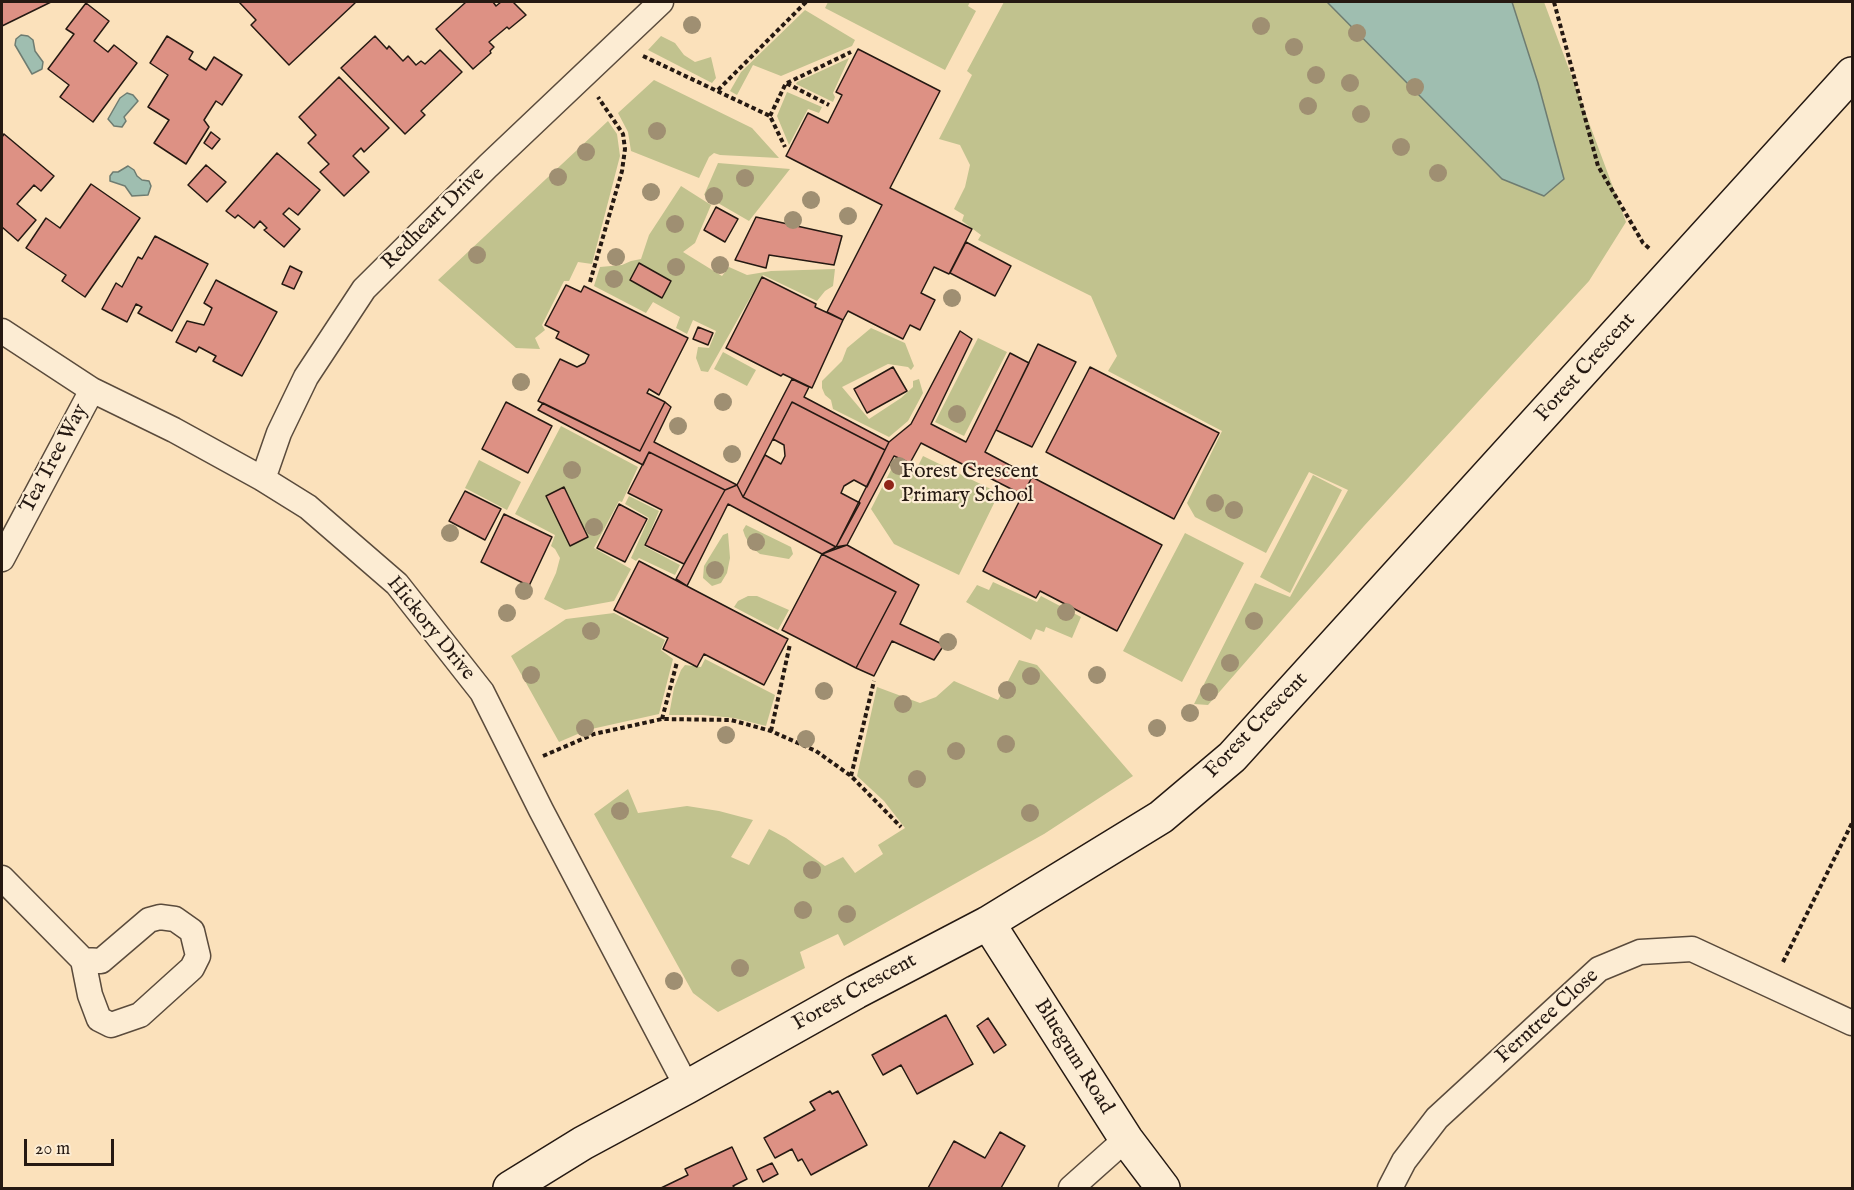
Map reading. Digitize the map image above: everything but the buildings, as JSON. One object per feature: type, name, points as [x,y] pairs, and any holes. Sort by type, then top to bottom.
[{"type":"street","name":"Redheart Drive","points":[[263,479],[279,433],[306,378],[364,289],[488,166],[661,2]]},
{"type":"street","name":"Forest Crescent","points":[[510,1188],[583,1143],[856,992],[988,923],[1161,817],[1232,757],[1852,74]]},
{"type":"street","name":"Hickory Drive","points":[[2,331],[92,390],[174,430],[263,479],[308,507],[397,584],[482,692],[541,810],[687,1087]]},
{"type":"street","name":"Tea Tree Way","points":[[2,559],[92,390]]},
{"type":"street","points":[[2,878],[83,960],[90,995],[99,1019],[111,1025],[140,1015],[192,968],[198,956],[192,931],[175,919],[160,917],[149,920],[101,961],[83,960]]},
{"type":"street","name":"Bluegum Road","points":[[988,923],[1125,1139],[1163,1188]]},
{"type":"street","name":"Ferntree Close","points":[[1390,1188],[1404,1161],[1437,1118],[1599,969],[1640,952],[1692,949],[1772,984],[1852,1023]]},
{"type":"street","points":[[1071,1188],[1125,1139]]},
{"type":"path","points":[[718,90],[806,2]]},
{"type":"path","points":[[1554,2],[1598,166],[1643,243],[1675,270]]},
{"type":"path","points":[[770,116],[786,83],[851,52]]},
{"type":"path","points":[[637,53],[770,116],[785,147]]},
{"type":"path","points":[[786,83],[829,105]]},
{"type":"path","points":[[590,282],[622,171],[626,149],[623,134],[596,94]]},
{"type":"path","points":[[771,731],[790,644]]},
{"type":"path","points":[[662,718],[677,662]]},
{"type":"path","points":[[851,776],[874,681]]},
{"type":"path","points":[[542,756],[594,734],[662,718],[731,720],[771,731],[816,751],[851,776],[900,827]]},
{"type":"path","points":[[1772,984],[1852,823]]},
{"type":"green space","points":[[828,2],[970,2],[968,6],[976,11],[945,70],[825,8]]},
{"type":"green space","points":[[1004,2],[1544,2],[1626,222],[1589,281],[1364,526],[1208,705],[1194,704],[1255,583],[1290,597],[1348,490],[1309,472],[1266,553],[1195,517],[1187,503],[1222,431],[1108,371],[1117,356],[1091,296],[978,240],[981,235],[962,221],[964,215],[954,209],[965,187],[970,165],[960,145],[939,139],[972,75],[967,71]]},
{"type":"green space","points":[[805,10],[855,40],[852,46],[781,76],[753,65],[737,95],[730,91],[741,72]]},
{"type":"green space","points":[[661,36],[675,43],[684,55],[695,62],[711,57],[716,78],[712,83],[648,50]]},
{"type":"green space","points":[[849,58],[833,93],[835,97],[833,102],[796,84],[797,82]]},
{"type":"green space","points":[[654,80],[752,128],[779,158],[714,153],[709,157],[699,178],[631,151],[628,132],[618,113]]},
{"type":"green space","points":[[787,92],[822,107],[819,113],[808,109],[789,145],[777,116]]},
{"type":"green space","points":[[608,121],[617,134],[620,156],[592,264],[578,262],[569,281],[564,281],[542,325],[545,330],[535,338],[540,349],[516,348],[438,280]]},
{"type":"green space","points":[[718,163],[790,169],[749,221],[704,195]]},
{"type":"green space","points":[[681,186],[711,205],[695,243],[683,252],[722,276],[729,267],[747,275],[771,271],[835,269],[833,286],[825,291],[817,301],[763,275],[708,372],[701,371],[696,358],[698,347],[709,348],[716,331],[693,320],[687,334],[676,328],[680,317],[653,302],[646,313],[594,286],[600,267],[622,265],[641,259],[649,235]]},
{"type":"green space","points":[[871,328],[905,343],[914,366],[911,370],[908,367],[888,364],[842,387],[869,419],[901,398],[913,387],[913,381],[919,379],[923,393],[908,421],[889,437],[833,409],[831,400],[822,388],[822,381],[842,361],[847,348]]},
{"type":"green space","points":[[978,338],[1007,352],[964,436],[935,422]]},
{"type":"green space","points":[[723,352],[756,370],[747,386],[714,369]]},
{"type":"green space","points":[[561,426],[638,467],[622,502],[619,501],[594,548],[631,569],[614,601],[565,610],[544,599],[560,558],[551,546],[555,535],[515,514]]},
{"type":"green space","points":[[923,456],[999,493],[959,575],[894,544],[871,509],[895,462],[915,472]]},
{"type":"green space","points":[[479,460],[521,482],[507,510],[465,488]]},
{"type":"green space","points":[[1313,475],[1342,490],[1290,593],[1260,577]]},
{"type":"green space","points":[[629,496],[659,511],[644,546],[680,565],[675,575],[639,558],[636,561],[631,558],[649,518],[625,504]]},
{"type":"green space","points":[[746,525],[791,547],[793,554],[789,559],[760,554],[751,547],[745,536],[743,530]]},
{"type":"green space","points":[[728,533],[730,558],[727,573],[721,583],[712,586],[703,578],[704,566],[723,535]]},
{"type":"green space","points":[[1185,533],[1244,563],[1182,682],[1123,651]]},
{"type":"green space","points":[[993,582],[1037,602],[1041,596],[1081,617],[1072,638],[1046,627],[1044,632],[1036,629],[1031,640],[966,602],[977,585],[989,590]]},
{"type":"green space","points":[[748,596],[757,596],[789,610],[778,630],[734,607],[738,601]]},
{"type":"green space","points":[[614,613],[665,640],[661,650],[673,659],[659,714],[587,730],[559,742],[511,656],[566,619]]},
{"type":"green space","points":[[705,659],[775,695],[766,726],[734,718],[669,715],[674,688],[681,670],[685,665],[701,667]]},
{"type":"green space","points":[[1019,660],[1037,665],[1133,776],[1044,834],[844,946],[838,934],[800,952],[805,968],[718,1012],[693,993],[594,814],[628,789],[638,813],[687,806],[753,820],[731,857],[749,865],[769,829],[786,838],[825,866],[843,857],[855,873],[883,854],[878,845],[905,828],[884,801],[857,776],[877,687],[920,703],[936,697],[954,681],[998,700]]},
{"type":"shaded area","points":[[1327,2],[1512,2],[1538,83],[1564,179],[1544,196],[1502,179]]},
{"type":"shaded area","points":[[21,35],[33,40],[35,51],[43,62],[42,69],[32,74],[15,45],[16,39]]},
{"type":"shaded area","points":[[127,93],[133,95],[138,101],[124,117],[126,121],[122,127],[114,126],[108,119],[120,98]]},
{"type":"shaded area","points":[[128,166],[142,180],[149,181],[151,186],[148,195],[132,196],[125,186],[110,181],[113,172],[118,172]]},
{"type":"place","name":"Forest Crescent Primary School","points":[[889,485]]}]
